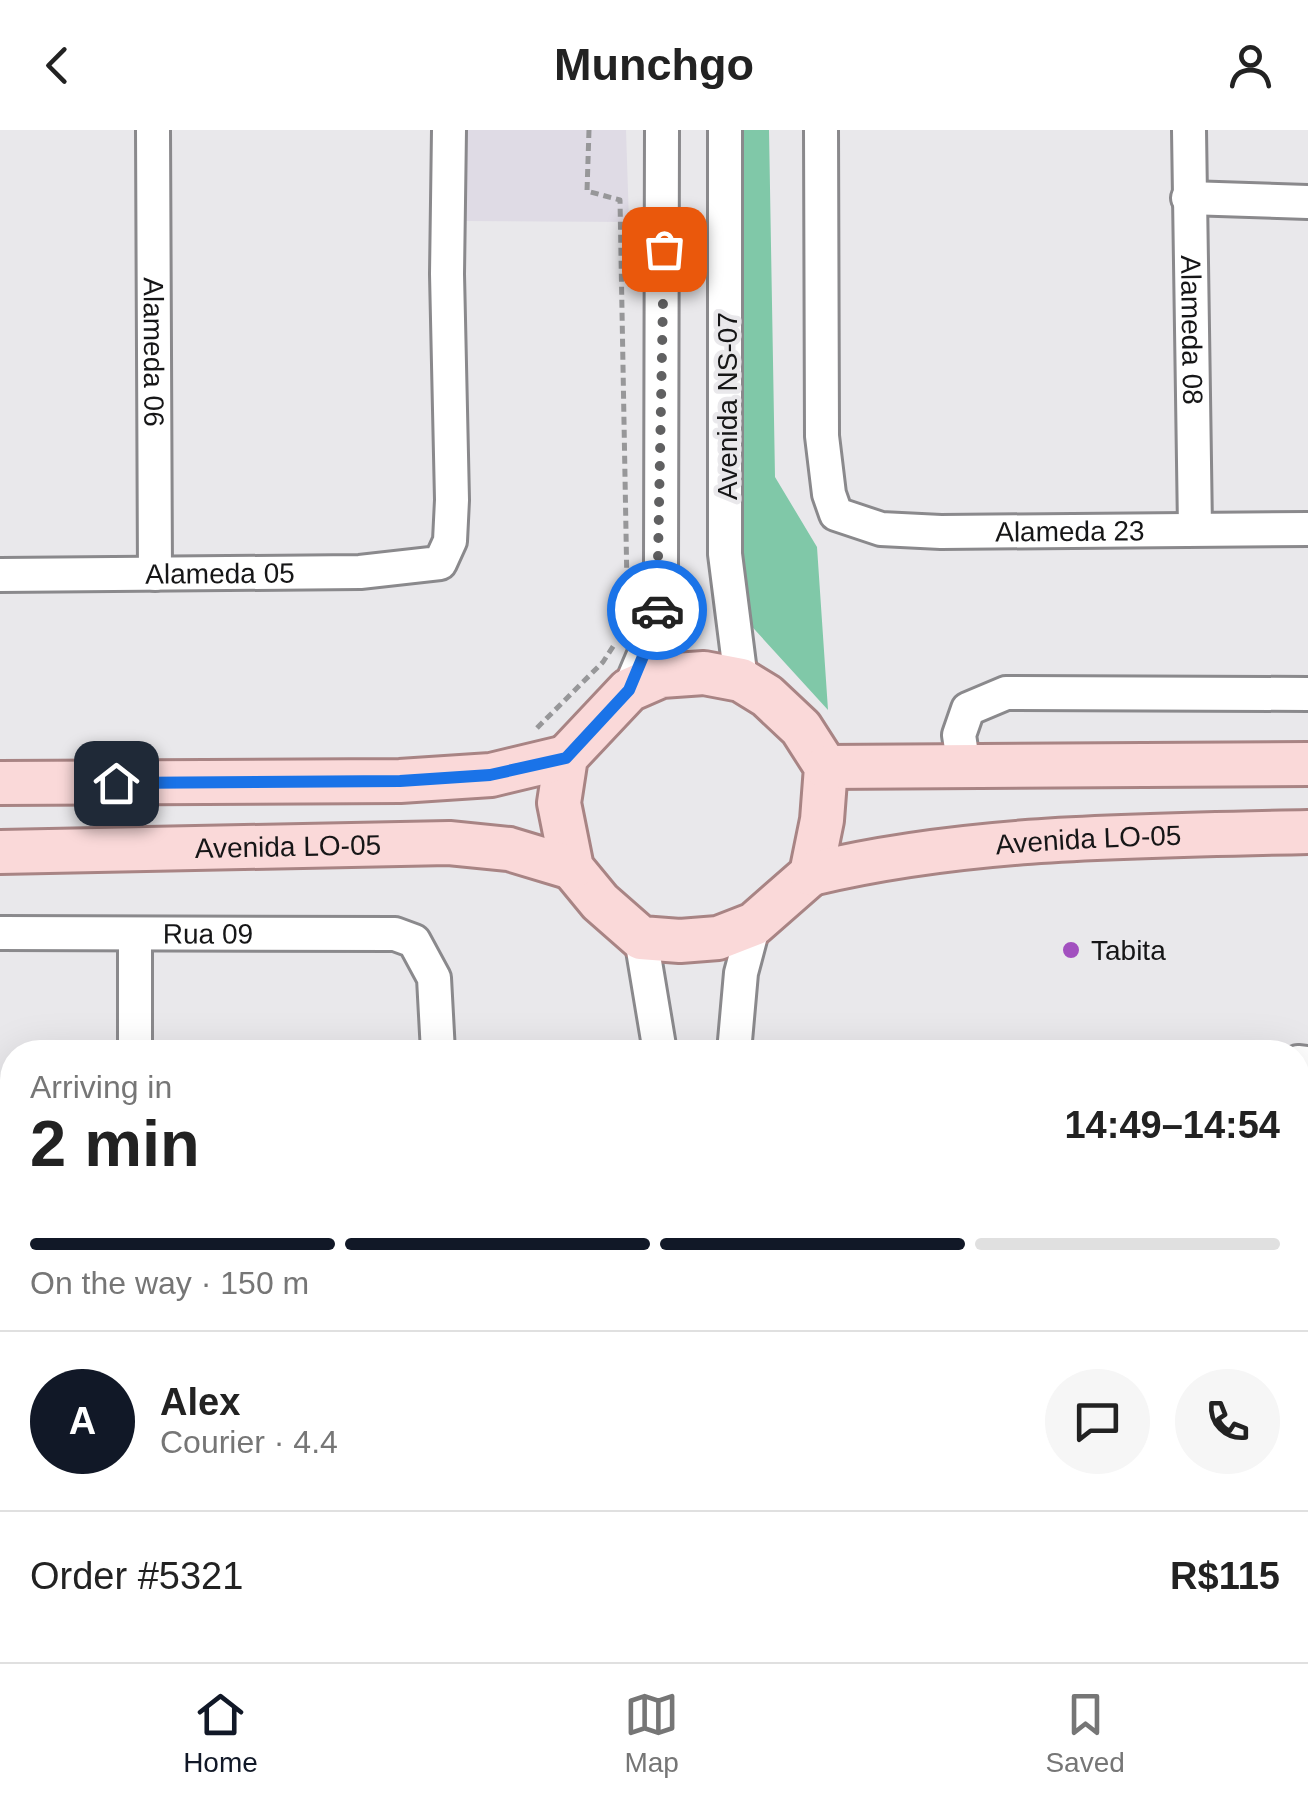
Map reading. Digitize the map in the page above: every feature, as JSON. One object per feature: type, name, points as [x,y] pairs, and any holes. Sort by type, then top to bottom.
[{"type":"main road","points":[[0,782],[400,781],[490,775],[549,745],[629,690],[661,676],[704,673],[740,680],[783,708],[826,766],[822,820],[811,874],[754,924],[718,938],[642,938],[600,902],[572,868],[549,745]]},
{"type":"main road","points":[[826,766],[1308,764]]},
{"type":"main road","name":"Avenida LO-05","points":[[811,874],[896,854],[1126,836],[1308,832]]},
{"type":"main road","name":"Avenida LO-05","points":[[0,852],[449,844],[509,849],[572,868]]},
{"type":"street","name":"Alameda 06","points":[[152,130],[155,574]]},
{"type":"street","name":"Alameda 05","points":[[0,575],[360,572],[440,563],[450,540],[452,500],[447,274],[450,130]]},
{"type":"street","points":[[629,690],[654,630],[661,566],[662,130]]},
{"type":"street","name":"Avenida NS-07","points":[[725,130],[725,554],[740,680]]},
{"type":"street","name":"Alameda 23","points":[[821,130],[822,436],[829,494],[836,514],[881,529],[942,532],[1308,529]]},
{"type":"street","name":"Alameda 08","points":[[1188,130],[1196,528]]},
{"type":"street","points":[[1188,198],[1308,202]]},
{"type":"street","points":[[964,768],[960,735],[968,709],[1006,693],[1308,694]]},
{"type":"street","points":[[735,1040],[742,972],[754,924]]},
{"type":"street","name":"Rua 09","points":[[0,933],[370,932],[414,941],[434,978],[437,1040]]},
{"type":"street","points":[[135,935],[136,1040]]},
{"type":"street","points":[[642,938],[658,1040]]},
{"type":"path","points":[[590,130],[587,191],[620,200],[627,591]]},
{"type":"path","points":[[549,745],[617,640]]},
{"type":"shaded area","points":[[464,130],[626,130],[629,222],[463,221]]},
{"type":"green space","points":[[720,130],[769,130],[775,477],[817,547],[828,710],[734,607]]},
{"type":"way so far","points":[[657,610],[661,566],[664,249]]},
{"type":"place","name":"Tabita","points":[[1071,950]]},
{"type":"route","points":[[116,783],[400,781],[490,775],[566,758],[596,720],[629,690],[654,630],[657,610]]}]
